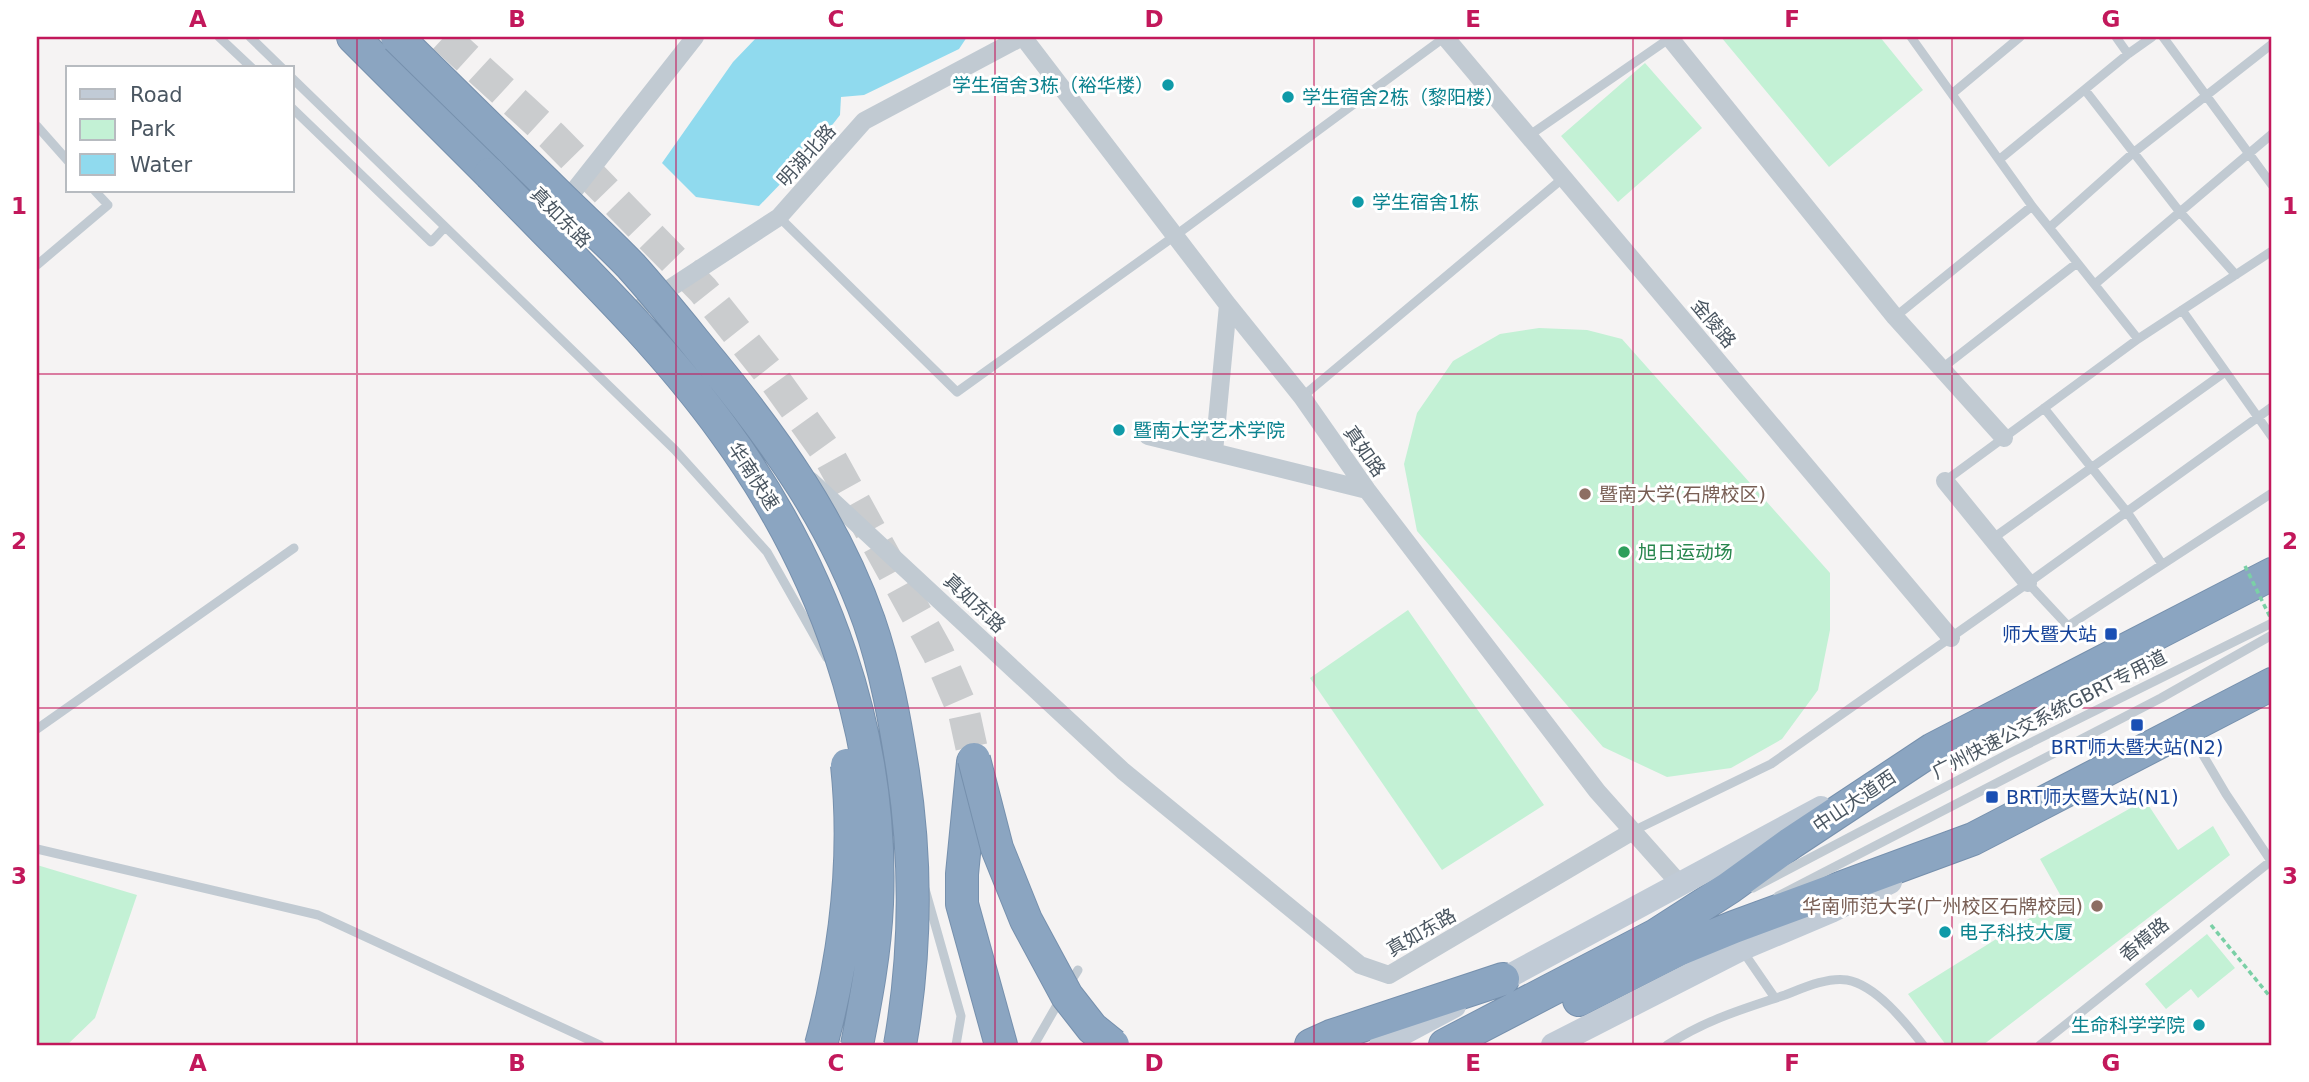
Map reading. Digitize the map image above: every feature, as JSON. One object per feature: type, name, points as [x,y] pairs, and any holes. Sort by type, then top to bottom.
[{"type":"highway","name":"华南快速","points":[[352,37],[508,193],[675,369],[724,430],[766,491],[791,536],[837,642],[859,723],[872,801],[877,904],[857,1045]]},
{"type":"highway","name":"华南快速","points":[[397,37],[631,267],[767,431],[801,482],[833,540],[858,593],[877,647],[891,701],[904,782],[914,880],[909,988],[900,1045]]},
{"type":"highway","name":"中山大道西","points":[[1490,1045],[1667,943],[1729,888],[1791,843],[1933,749],[2258,570]]},
{"type":"highway","points":[[821,1045],[844,929],[851,821],[845,743],[827,615]]},
{"type":"highway","name":"中山大道西","points":[[1445,1045],[1667,943],[1973,839],[2272,684]]},
{"type":"highway","points":[[1001,1045],[962,904],[961,874],[974,759],[997,848],[1026,920],[1067,996],[1092,1028],[1113,1045]]},
{"type":"highway","points":[[1321,1041],[1503,979]]},
{"type":"main road","points":[[1381,1045],[1933,749]]},
{"type":"main road","points":[[1553,1045],[1741,949],[1861,897],[1973,839]]},
{"type":"street","name":"真如东路","points":[[352,37],[629,315],[967,624],[1123,771],[1360,965],[1389,975],[1633,831]]},
{"type":"street","points":[[544,230],[695,37]]},
{"type":"street","name":"明湖北路","points":[[629,315],[779,217],[864,121],[1023,37]]},
{"type":"street","name":"真如路","points":[[1023,37],[1228,305],[1302,397],[1367,490],[1597,791],[1679,883]]},
{"type":"street","name":"金陵路","points":[[1445,37],[1951,638]]},
{"type":"street","points":[[1670,37],[1895,317],[2004,438]]},
{"type":"street","points":[[1214,452],[1228,305]]},
{"type":"street","points":[[1148,436],[1367,490]]},
{"type":"street","points":[[1945,481],[2028,583]]},
{"type":"lane","points":[[219,37],[249,66]]},
{"type":"lane","points":[[250,37],[280,66]]},
{"type":"lane","points":[[779,217],[957,392],[1445,37]]},
{"type":"lane","points":[[1527,137],[1670,37]]},
{"type":"lane","points":[[1911,37],[2032,206],[2138,339]]},
{"type":"lane","points":[[1953,93],[2020,37]]},
{"type":"lane","points":[[2116,37],[2128,54]]},
{"type":"lane","points":[[2000,159],[2152,37]]},
{"type":"lane","points":[[2163,37],[2272,186]]},
{"type":"lane","points":[[2050,227],[2133,153],[2272,44]]},
{"type":"lane","points":[[294,80],[675,450],[767,552],[828,661]]},
{"type":"lane","points":[[2085,90],[2179,211],[2236,275]]},
{"type":"lane","points":[[294,110],[431,242],[444,226]]},
{"type":"lane","points":[[37,126],[66,159]]},
{"type":"lane","points":[[2095,284],[2272,134]]},
{"type":"lane","points":[[1302,397],[1562,179]]},
{"type":"lane","points":[[37,265],[108,205],[96,192]]},
{"type":"lane","points":[[1895,317],[2032,206]]},
{"type":"lane","points":[[1945,481],[2138,339],[2272,251]]},
{"type":"lane","points":[[1941,369],[2077,263]]},
{"type":"lane","points":[[2182,310],[2272,437]]},
{"type":"lane","points":[[1992,540],[2225,372]]},
{"type":"lane","points":[[1633,831],[1771,764],[2272,407]]},
{"type":"lane","points":[[2044,408],[2127,512],[2162,564]]},
{"type":"lane","points":[[2028,583],[2068,626],[2272,493]]},
{"type":"lane","points":[[37,729],[294,548]]},
{"type":"lane","name":"广州快速公交系统GBRT专用道","points":[[1742,893],[2006,755],[2272,622]]},
{"type":"lane","name":"广州快速公交系统GBRT专用道","points":[[1774,898],[2161,698],[2272,635]]},
{"type":"lane","points":[[835,674],[883,759],[891,785]]},
{"type":"lane","points":[[2187,727],[2226,794],[2271,861]]},
{"type":"lane","points":[[895,798],[937,928],[961,1016],[956,1045]]},
{"type":"lane","points":[[37,849],[318,915],[600,1045]]},
{"type":"lane","name":"香樟路","points":[[2040,1045],[2271,861]]},
{"type":"lane","points":[[1667,943],[1732,898]]},
{"type":"lane","points":[[1667,943],[1762,905]]},
{"type":"lane","points":[[1741,949],[1775,998]]},
{"type":"lane","points":[[1034,1045],[1078,971]]},
{"type":"lane","points":[[1667,1045],[1727,1013],[1821,982],[1847,980],[1873,993],[1906,1023],[1923,1045]]},
{"type":"path","points":[[2258,570],[2272,622]]},
{"type":"path","points":[[2203,915],[2272,999]]},
{"type":"green space","points":[[1721,37],[1880,37],[1923,90],[1829,167]]},
{"type":"green space","points":[[1645,63],[1702,128],[1618,202],[1561,136]]},
{"type":"green space","name":"旭日运动场","points":[[1539,328],[1587,330],[1622,339],[1830,573],[1830,630],[1818,690],[1782,739],[1731,768],[1667,777],[1603,747],[1417,531],[1404,464],[1417,413],[1453,361],[1500,334]]},
{"type":"green space","points":[[1408,610],[1544,805],[1442,870],[1310,678]]},
{"type":"green space","points":[[2145,800],[2178,850],[2213,826],[2230,855],[1983,1045],[1946,1045],[1908,994],[2062,898],[2040,859]]},
{"type":"green space","points":[[37,865],[137,895],[95,1018],[67,1045],[37,1045]]},
{"type":"green space","points":[[2207,934],[2235,968],[2198,998],[2191,989],[2166,1009],[2145,984]]},
{"type":"water","points":[[757,37],[967,37],[959,49],[864,95],[841,97],[840,115],[812,151],[759,206],[696,197],[662,163],[733,62]]},
{"type":"tunnel","points":[[444,37],[552,136],[703,290],[774,379],[828,454],[938,653],[964,713],[974,759]]},
{"type":"place","name":"学生宿舍3栋（裕华楼）","points":[[1168,85]]},
{"type":"place","name":"学生宿舍2栋（黎阳楼）","points":[[1288,97]]},
{"type":"place","name":"学生宿舍1栋","points":[[1358,202]]},
{"type":"place","name":"暨南大学艺术学院","points":[[1119,430]]},
{"type":"place","name":"暨南大学(石牌校区)","points":[[1585,494]]},
{"type":"place","name":"旭日运动场","points":[[1624,552]]},
{"type":"place","name":"师大暨大站","points":[[2111,634]]},
{"type":"place","name":"BRT师大暨大站(N2)","points":[[2137,725]]},
{"type":"place","name":"BRT师大暨大站(N1)","points":[[1992,797]]},
{"type":"place","name":"华南师范大学(广州校区石牌校园)","points":[[2097,906]]},
{"type":"place","name":"电子科技大厦","points":[[1945,932]]},
{"type":"place","name":"生命科学学院","points":[[2199,1025]]}]
